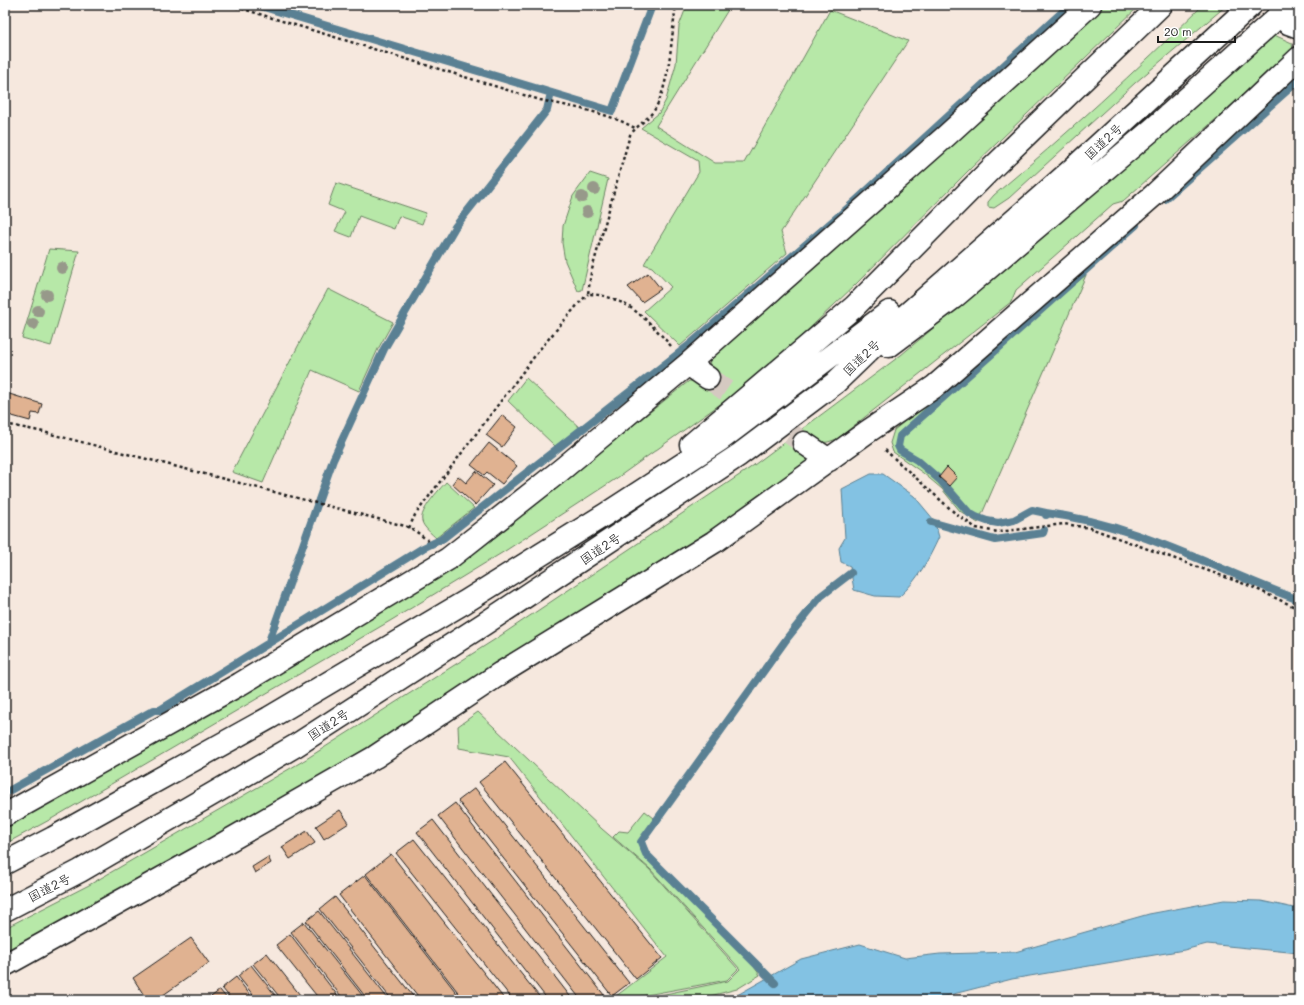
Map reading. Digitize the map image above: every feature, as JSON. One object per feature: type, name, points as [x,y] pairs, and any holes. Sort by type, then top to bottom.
[{"type":"main road","points":[[5,815],[240,684],[448,559],[561,470],[682,358],[940,141],[1090,5]]},
{"type":"main road","points":[[606,514],[854,307],[987,173],[1161,5]]},
{"type":"main road","name":"国道2号","points":[[5,910],[80,871],[294,746],[484,624],[739,455],[835,383],[897,323],[1056,184],[1138,107],[1251,5]]},
{"type":"main road","points":[[835,383],[904,336],[953,298],[1154,128],[1293,18]]},
{"type":"main road","points":[[5,965],[202,856],[375,757],[501,673],[714,542],[867,432],[934,387],[1154,195],[1299,58]]},
{"type":"main road","name":"国道2号","points":[[5,863],[269,718],[465,602],[606,514],[720,440],[872,326],[945,264],[1056,163],[1138,107]]},
{"type":"main road","points":[[682,358],[708,378]]},
{"type":"main road","points":[[804,443],[829,460]]},
{"type":"path","points":[[230,5],[546,101],[592,111],[635,128]]},
{"type":"path","points":[[409,528],[415,515],[540,349],[588,294],[593,265],[630,135],[635,128],[655,110],[668,73],[676,5]]},
{"type":"path","points":[[588,294],[611,297],[633,308],[657,330],[682,358]]},
{"type":"path","points":[[5,424],[39,430],[409,528],[429,541]]},
{"type":"path","points":[[867,432],[956,514],[976,528],[998,532],[1064,524],[1090,528],[1250,586],[1299,609]]},
{"type":"green space","points":[[687,5],[731,5],[656,126],[715,163],[744,163],[830,10],[908,41],[781,232],[787,253],[680,346],[644,311],[671,287],[652,267],[644,264],[699,172],[698,161],[641,128],[659,113],[666,100],[676,64],[679,26]]},
{"type":"green space","points":[[1105,5],[1140,5],[969,170],[854,286],[792,345],[726,400],[617,478],[505,551],[390,621],[53,818],[5,844],[5,824],[383,611],[519,516],[689,381],[697,381],[709,366],[710,360]]},
{"type":"green space","points":[[1203,5],[1227,5],[1135,83],[1009,198],[994,208],[988,207],[988,202],[994,195],[1100,102]]},
{"type":"green space","points":[[1272,34],[1292,43],[1293,51],[1123,201],[1113,204],[1016,290],[1011,302],[837,439],[819,443],[806,452],[807,461],[802,468],[706,533],[594,604],[511,653],[368,747],[227,830],[5,953],[5,928],[89,885],[303,761],[494,640],[750,468],[901,355],[974,294]]},
{"type":"green space","points":[[590,173],[608,179],[582,290],[578,291],[565,261],[562,243],[563,226],[573,196]]},
{"type":"green space","points":[[336,183],[426,213],[422,224],[399,216],[394,229],[359,216],[351,237],[335,231],[345,212],[328,205]]},
{"type":"green space","points":[[49,249],[79,251],[51,346],[22,338]]},
{"type":"green space","points":[[1086,275],[978,523],[960,511],[942,489],[923,473],[893,452],[890,443],[894,430]]},
{"type":"green space","points":[[328,289],[393,322],[378,349],[359,391],[312,370],[263,483],[232,472]]},
{"type":"green space","points":[[526,378],[580,428],[555,446],[508,401]]},
{"type":"green space","points":[[446,482],[474,508],[436,538],[424,526],[422,517],[426,506]]},
{"type":"green space","points":[[478,712],[602,829],[649,869],[738,969],[727,980],[641,996],[631,1000],[611,1000],[667,957],[509,757],[459,748],[458,726]]},
{"type":"green space","points":[[645,811],[654,818],[639,843],[643,854],[749,960],[760,975],[737,989],[710,996],[636,1000],[728,981],[740,969],[650,869],[613,837],[619,831],[628,832]]},
{"type":"water","points":[[871,474],[883,474],[914,496],[934,520],[939,537],[922,569],[899,597],[875,596],[854,590],[850,566],[841,562],[839,548],[845,538],[842,489]]},
{"type":"water","points":[[1224,900],[1261,901],[1299,909],[1299,953],[1207,944],[1184,950],[1012,979],[930,1000],[724,1000],[732,998],[801,959],[860,944],[905,958],[940,954],[1015,952],[1149,914]]},
{"type":"building","points":[[648,273],[661,289],[642,302],[628,287]]},
{"type":"building","points":[[6,393],[42,404],[39,414],[32,413],[30,421],[5,414]]},
{"type":"building","points":[[502,415],[517,427],[502,447],[486,435]]},
{"type":"building","points":[[489,443],[517,466],[502,484],[487,472],[484,475],[471,465]]},
{"type":"building","points":[[947,467],[957,477],[949,486],[939,477]]},
{"type":"building","points":[[476,471],[493,485],[475,505],[452,484],[458,476],[466,483]]},
{"type":"building","points":[[505,762],[662,958],[636,979],[479,782]]},
{"type":"building","points":[[475,788],[629,983],[612,996],[458,801]]},
{"type":"building","points":[[455,803],[604,995],[598,1000],[581,1000],[438,816]]},
{"type":"building","points":[[340,810],[349,823],[324,839],[316,826]]},
{"type":"building","points":[[433,820],[573,1000],[548,1000],[417,832]]},
{"type":"building","points":[[307,831],[315,843],[290,859],[282,847]]},
{"type":"building","points":[[414,839],[542,1000],[513,1000],[396,853]]},
{"type":"building","points":[[391,854],[505,1000],[464,1000],[366,874]]},
{"type":"building","points":[[268,857],[271,863],[255,873],[252,867]]},
{"type":"building","points":[[365,875],[462,1000],[421,1000],[339,895]]},
{"type":"building","points":[[335,897],[416,1000],[392,1000],[320,909]]},
{"type":"building","points":[[319,911],[389,1000],[368,1000],[306,921]]},
{"type":"building","points":[[304,922],[366,1000],[344,1000],[291,932]]},
{"type":"building","points":[[290,934],[341,1000],[320,1000],[276,945]]},
{"type":"building","points":[[191,938],[209,963],[156,1000],[147,1000],[133,978]]},
{"type":"building","points":[[267,953],[304,1000],[282,1000],[253,964]]},
{"type":"building","points":[[251,965],[279,1000],[257,1000],[238,976]]},
{"type":"building","points":[[236,977],[254,1000],[232,1000],[222,988]]},
{"type":"building","points":[[220,990],[228,1000],[207,1000]]},
{"type":"waterway","points":[[257,5],[612,111],[651,8],[642,5]]},
{"type":"waterway","points":[[5,793],[154,710],[160,710],[423,548],[442,539],[687,347],[848,208],[1070,5]]},
{"type":"waterway","points":[[1165,199],[1299,80]]},
{"type":"waterway","points":[[268,644],[333,460],[384,349],[455,227],[547,110],[551,93]]},
{"type":"waterway","points":[[1046,513],[1032,510],[1014,520],[998,523],[976,517],[969,513],[941,481],[917,460],[900,450],[898,446],[900,436],[1136,225]]},
{"type":"waterway","points":[[1046,515],[1046,513],[1079,519],[1112,527],[1143,537],[1299,600]]},
{"type":"waterway","points":[[931,522],[995,540],[1043,533],[1044,530]]},
{"type":"waterway","points":[[775,983],[646,854],[641,842],[788,637],[821,596],[851,573]]},
{"type":"tunnel","points":[[708,378],[804,443]]}]
